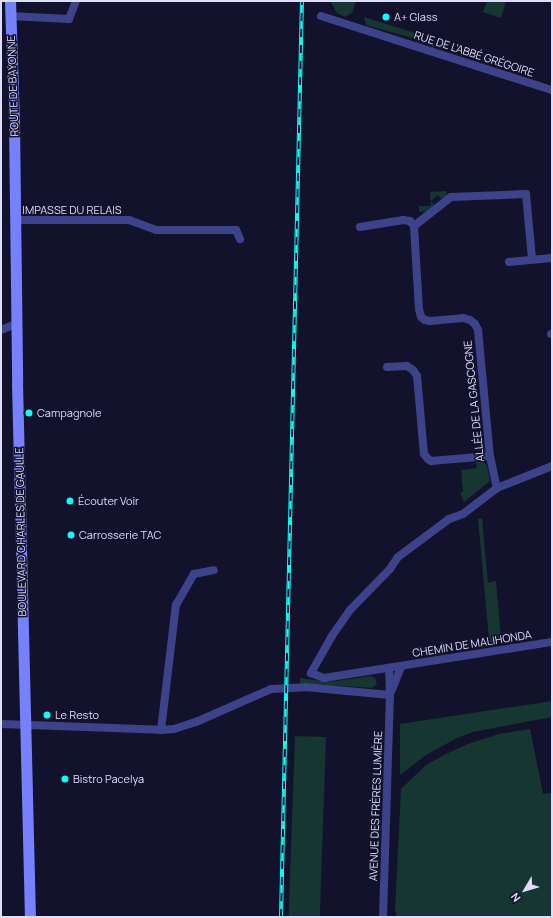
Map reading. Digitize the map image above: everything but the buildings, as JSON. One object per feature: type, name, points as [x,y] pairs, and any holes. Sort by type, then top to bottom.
[{"type":"main road","name":"ROUTE DE BAYONNE","points":[[10,1],[14,148]]},
{"type":"main road","name":"BOULEVARD CHARLES DE GAULLE","points":[[14,148],[16,324],[30,917]]},
{"type":"street","points":[[10,16],[69,19],[76,1]]},
{"type":"street","name":"RUE DE L'ABBÉ GRÉGOIRE","points":[[321,16],[552,90]]},
{"type":"street","points":[[360,227],[403,220],[410,221],[414,226],[451,197],[526,194],[532,260]]},
{"type":"street","name":"IMPASSE DU RELAIS","points":[[15,220],[129,220],[156,230],[236,230],[240,239]]},
{"type":"street","name":"ALLÉE DE LA GASCOGNE","points":[[414,226],[419,309],[421,316],[425,320],[430,321],[463,318],[470,320],[478,330],[490,456],[497,488]]},
{"type":"street","points":[[509,262],[552,258]]},
{"type":"street","points":[[1,330],[16,324]]},
{"type":"street","points":[[387,367],[407,366],[413,370],[417,376],[424,454],[428,459],[431,461],[490,456]]},
{"type":"street","points":[[401,667],[324,678],[311,673],[332,636],[350,610],[390,569],[398,557],[449,519],[463,514],[497,488],[552,466]]},
{"type":"street","points":[[161,730],[176,605],[194,574],[214,570]]},
{"type":"street","name":"CHEMIN DE MALIHONDA","points":[[390,696],[401,667],[552,642]]},
{"type":"street","points":[[1,724],[174,730],[196,722],[270,689],[305,687],[390,696],[389,669]]},
{"type":"street","name":"AVENUE DES FRÈRES LUMIÈRE","points":[[383,917],[390,696]]},
{"type":"green space","points":[[330,1],[356,1],[352,13],[345,17],[337,13]]},
{"type":"green space","points":[[487,1],[506,1],[501,18],[483,12]]},
{"type":"green space","points":[[364,17],[415,33],[416,39],[366,25]]},
{"type":"green space","points":[[446,191],[447,196],[442,199],[438,195],[431,201],[434,205],[426,211],[419,212],[419,206],[431,206],[430,192]]},
{"type":"green space","points":[[476,462],[483,462],[487,465],[490,481],[464,502],[460,493],[463,492],[461,470],[477,468]]},
{"type":"green space","points":[[482,518],[488,583],[496,581],[501,638],[496,641],[494,646],[483,647],[489,639],[478,519]]},
{"type":"green space","points":[[371,676],[375,678],[377,684],[372,688],[300,683],[300,678],[329,682]]},
{"type":"green space","points":[[552,701],[552,717],[473,732],[457,738],[426,755],[400,775],[400,724]]},
{"type":"green space","points":[[530,729],[543,794],[552,793],[552,917],[397,917],[395,911],[401,789],[426,765],[446,754],[468,744],[499,734]]},
{"type":"green space","points":[[295,736],[326,737],[320,917],[289,917]]},
{"type":"railway","points":[[281,917],[302,1]]},
{"type":"place","name":"A+ Glass","points":[[386,17]]},
{"type":"place","name":"Campagnole","points":[[29,413]]},
{"type":"place","name":"Écouter Voir","points":[[70,501]]},
{"type":"place","name":"Carrosserie TAC","points":[[71,535]]},
{"type":"place","name":"Le Resto","points":[[47,715]]},
{"type":"place","name":"Bistro Pacelya","points":[[65,779]]}]
